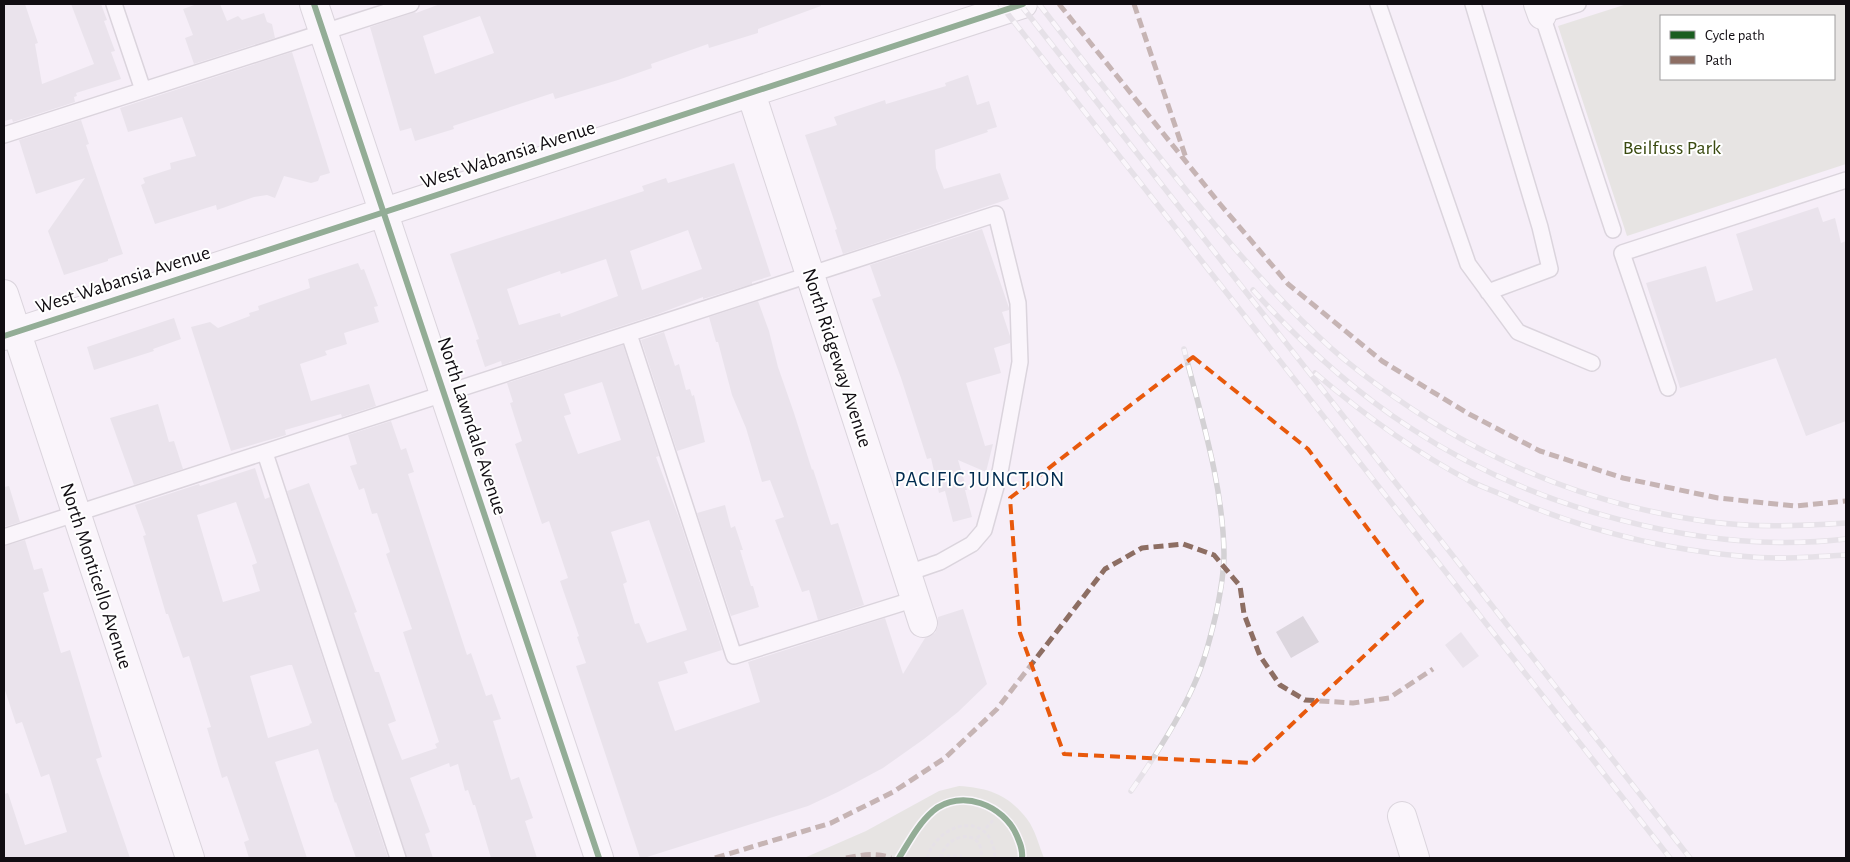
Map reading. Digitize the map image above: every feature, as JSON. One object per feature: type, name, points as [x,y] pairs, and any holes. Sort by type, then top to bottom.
[{"type":"street","name":"North Lawndale Avenue","points":[[314,4],[600,858]]},
{"type":"street","name":"West Wabansia Avenue","points":[[10,334],[1023,4]]},
{"type":"street","name":"North Ridgeway Avenue","points":[[752,93],[919,611]]},
{"type":"street","name":"North Monticello Avenue","points":[[4,294],[10,334],[75,514],[190,858]]},
{"type":"street","points":[[1402,816],[1415,858]]},
{"type":"lane","points":[[114,4],[143,90]]},
{"type":"lane","points":[[4,135],[411,4]]},
{"type":"lane","points":[[1378,4],[1468,264],[1518,332],[1592,363]]},
{"type":"lane","points":[[1473,4],[1540,226],[1550,269],[1488,292]]},
{"type":"lane","points":[[1578,4],[1540,10],[1613,230]]},
{"type":"lane","points":[[1668,388],[1622,253],[1846,180]]},
{"type":"lane","points":[[4,537],[996,214],[1018,303],[1020,362],[1000,472],[984,530],[972,544],[940,562],[908,573]]},
{"type":"lane","points":[[630,334],[734,656],[919,611]]},
{"type":"lane","points":[[265,453],[398,858]]},
{"type":"path","points":[[986,828],[994,819]]},
{"type":"path","points":[[927,858],[935,843],[948,831],[952,828],[968,826],[982,830],[988,835],[992,842],[995,858]]},
{"type":"path","points":[[977,838],[982,834]]},
{"type":"path","points":[[962,856],[940,857],[944,847],[962,836],[976,841],[980,848],[981,858]]},
{"type":"highlighted area","points":[[1193,357],[1308,449],[1422,601],[1251,763],[1064,754],[1020,633],[1010,498]]},
{"type":"green space","name":"Beilfuss Park","points":[[1627,4],[1846,4],[1846,164],[1627,236],[1558,26]]},
{"type":"green space","points":[[959,786],[979,788],[997,794],[1020,810],[1035,833],[1044,858],[804,858],[866,831],[939,791]]},
{"type":"building","points":[[4,4],[25,4],[38,43],[35,44],[42,84],[94,64],[71,4],[101,4],[107,20],[104,21],[115,51],[111,52],[121,79],[76,93],[77,96],[74,97],[75,102],[13,122],[12,119],[4,121]]},
{"type":"building","points":[[197,4],[220,4],[227,21],[238,16],[242,20],[264,13],[267,22],[272,24],[275,38],[194,64],[185,38],[193,35],[183,9]]},
{"type":"building","points":[[440,4],[820,4],[821,6],[758,29],[758,33],[709,48],[708,44],[651,64],[652,68],[618,80],[555,99],[553,93],[453,126],[454,129],[415,141],[411,128],[400,131],[370,27]],"holes":[[[480,16],[494,53],[435,74],[423,36]]]},
{"type":"building","points":[[292,52],[330,173],[320,176],[318,181],[311,183],[284,176],[275,198],[267,195],[254,197],[217,210],[216,205],[155,224],[141,185],[145,183],[143,178],[171,169],[170,163],[196,156],[182,117],[128,132],[120,108]]},
{"type":"building","points":[[968,75],[977,105],[989,101],[997,127],[987,130],[988,132],[935,150],[936,168],[944,189],[1000,173],[1009,199],[843,254],[835,230],[837,229],[805,135],[837,125],[834,117],[885,100],[886,104],[946,86],[945,83]]},
{"type":"building","points":[[81,120],[89,144],[86,145],[123,254],[108,259],[108,261],[64,275],[48,231],[85,178],[36,194],[19,140]]},
{"type":"building","points":[[734,163],[771,276],[752,282],[752,284],[703,299],[703,297],[658,314],[502,365],[501,361],[485,367],[476,340],[479,339],[450,254],[644,191],[642,186],[666,178],[668,183]],"holes":[[[688,230],[702,269],[642,290],[630,251]],[[606,259],[618,296],[561,317],[560,313],[519,325],[507,289],[560,271],[561,274]]]},
{"type":"building","points":[[1818,207],[1823,222],[1835,218],[1841,243],[1846,241],[1846,421],[1806,436],[1776,358],[1680,388],[1646,283],[1706,266],[1716,302],[1753,290],[1736,234]]},
{"type":"building","points":[[982,229],[1009,308],[1009,310],[1002,312],[1010,336],[1010,343],[994,348],[1001,373],[966,383],[985,446],[993,444],[986,472],[958,460],[967,490],[965,490],[972,517],[953,522],[945,491],[939,493],[931,458],[927,459],[901,378],[872,299],[881,296],[870,265]]},
{"type":"building","points":[[358,263],[361,270],[364,269],[378,306],[374,307],[379,322],[344,333],[347,344],[325,351],[327,355],[300,364],[311,401],[369,384],[376,406],[342,417],[341,414],[285,430],[286,435],[231,451],[191,327],[210,322],[218,328],[250,316],[249,313],[259,310],[258,306],[310,288],[308,279]]},
{"type":"building","points":[[758,301],[831,525],[838,523],[864,605],[818,620],[809,590],[802,592],[775,520],[784,517],[770,480],[762,482],[746,428],[732,395],[718,342],[716,342],[709,317]]},
{"type":"building","points":[[174,318],[181,339],[153,349],[154,351],[94,370],[87,347]]},
{"type":"building","points":[[664,332],[675,366],[679,364],[686,390],[690,389],[692,396],[694,395],[705,442],[677,451],[641,340]]},
{"type":"building","points":[[623,345],[659,456],[656,457],[679,518],[722,650],[684,662],[688,673],[658,682],[675,731],[760,702],[748,662],[885,618],[903,674],[925,638],[935,633],[938,626],[938,617],[963,609],[987,684],[958,712],[924,739],[883,768],[838,792],[808,806],[640,858],[576,666],[586,663],[560,581],[568,578],[549,521],[542,524],[515,444],[522,441],[510,403],[513,402],[507,383]],"holes":[[[602,382],[621,440],[578,454],[564,416],[571,414],[564,394]],[[649,520],[687,630],[647,643],[639,623],[635,624],[623,584],[627,582],[611,532]]]},
{"type":"building","points":[[158,404],[169,442],[174,441],[183,469],[134,485],[110,418]]},
{"type":"building","points":[[391,421],[401,450],[406,448],[414,472],[408,474],[467,655],[471,653],[486,696],[492,694],[501,719],[493,721],[511,780],[519,777],[533,818],[525,821],[537,858],[491,858],[475,805],[473,805],[468,790],[465,791],[458,764],[450,767],[449,763],[410,778],[430,832],[425,834],[433,858],[407,858],[287,491],[309,483],[357,612],[354,613],[375,672],[379,672],[396,721],[388,724],[402,760],[437,748],[435,744],[439,742],[403,632],[412,629],[386,554],[390,552],[377,513],[372,514],[364,488],[359,490],[350,466],[357,464],[348,435]]},
{"type":"building","points":[[255,468],[265,499],[270,497],[388,858],[356,858],[335,803],[318,749],[275,762],[307,858],[249,858],[244,842],[249,840],[227,776],[222,778],[207,728],[211,727],[189,656],[183,658],[168,614],[166,614],[143,536],[146,535],[135,505],[199,484],[200,486]],"holes":[[[236,502],[257,563],[252,565],[260,591],[223,602],[197,515]],[[292,665],[312,723],[268,738],[250,676]]]},
{"type":"building","points":[[9,486],[20,522],[4,527],[4,487]]},
{"type":"building","points":[[725,505],[731,528],[735,526],[743,550],[740,550],[759,607],[731,616],[697,513]]},
{"type":"building","points":[[25,540],[34,570],[42,568],[49,591],[43,593],[61,653],[70,650],[102,757],[96,759],[130,858],[4,858],[4,794],[8,793],[25,845],[67,832],[49,774],[41,777],[22,722],[16,724],[4,687],[4,546]]},
{"type":"building","points":[[1303,616],[1319,642],[1291,658],[1276,632]]},
{"type":"building","points":[[1461,632],[1479,656],[1463,668],[1445,645]]},
{"type":"railway","points":[[1000,4],[1670,858]]},
{"type":"railway","points":[[1020,4],[1690,858]]},
{"type":"railway","points":[[1039,4],[1192,197],[1236,250],[1282,300],[1306,325],[1346,361],[1431,421],[1505,461],[1543,478],[1582,492],[1662,514],[1739,525],[1775,526],[1846,523]]},
{"type":"railway","points":[[1253,290],[1307,346],[1367,397],[1409,427],[1457,455],[1508,481],[1562,502],[1618,519],[1676,532],[1734,540],[1791,542],[1846,539]]},
{"type":"railway","points":[[1131,791],[1157,753],[1187,700],[1197,678],[1211,633],[1223,577],[1223,528],[1220,502],[1204,425],[1184,349]]},
{"type":"railway","points":[[1315,373],[1390,432],[1429,458],[1470,481],[1562,518],[1620,535],[1710,553],[1766,558],[1846,555]]},
{"type":"marked path","points":[[1059,4],[1220,204],[1288,284],[1382,361],[1469,414],[1540,451],[1623,478],[1718,498],[1795,506],[1846,501]]},
{"type":"marked path","points":[[1134,4],[1186,158]]},
{"type":"marked path","points":[[715,858],[831,823],[893,792],[945,758],[997,709],[1105,569],[1142,548],[1183,544],[1214,555],[1240,586],[1244,614],[1260,656],[1280,685],[1305,700],[1353,703],[1389,698],[1433,669]]},
{"type":"marked path","points":[[846,858],[863,855],[891,858]]},
{"type":"cycle path","points":[[314,4],[599,858]]},
{"type":"cycle path","points":[[4,336],[1023,4]]},
{"type":"cycle path","points":[[899,858],[918,827],[928,816],[944,804],[956,801],[981,803],[992,808],[1002,816],[1011,825],[1017,836],[1022,849],[1022,858]]},
{"type":"district","name":"PACIFIC JUNCTION","points":[[980,479]]}]
